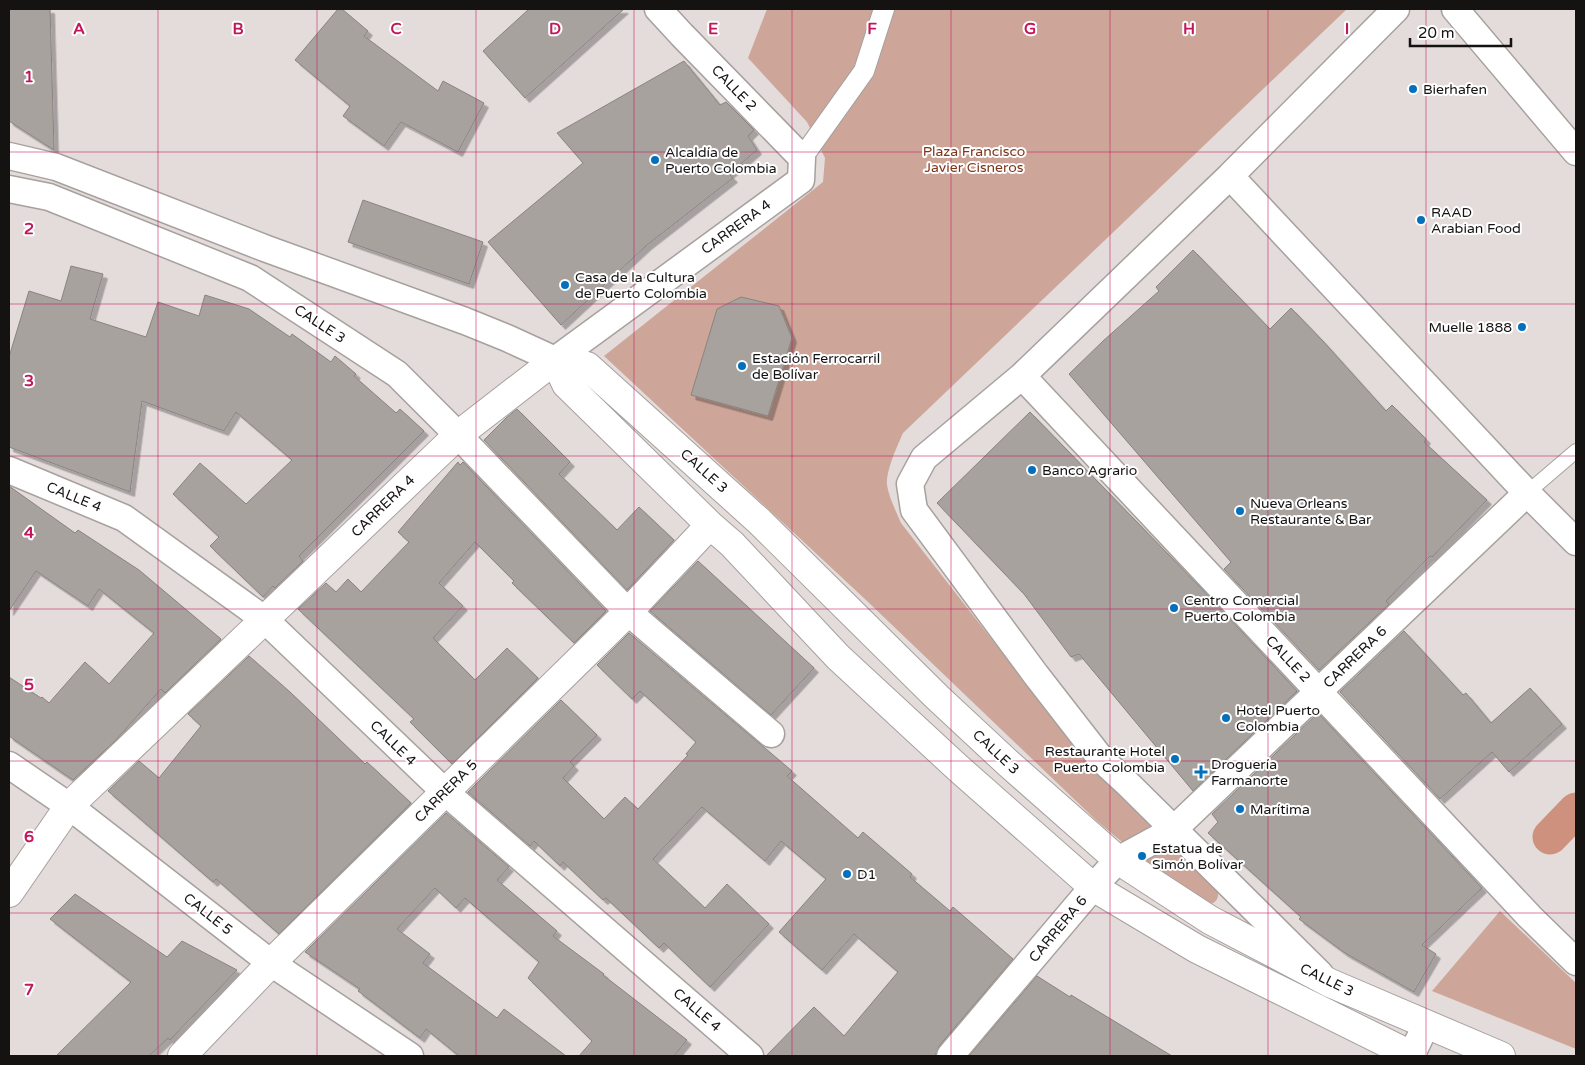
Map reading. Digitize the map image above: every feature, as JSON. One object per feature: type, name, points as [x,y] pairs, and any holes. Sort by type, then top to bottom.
[{"type":"street","name":"CALLE 2","points":[[658,9],[802,164]]},
{"type":"street","points":[[802,164],[864,71],[884,9]]},
{"type":"street","points":[[1330,983],[1102,760],[1036,675],[914,510],[910,484],[924,458],[1022,376],[1230,176],[1396,9]]},
{"type":"street","points":[[1455,9],[1576,152]]},
{"type":"street","name":"CALLE 3","points":[[9,156],[56,167],[267,249],[465,321],[555,360],[587,366],[759,521],[973,730],[1118,860],[1210,920],[1330,983],[1501,1056]]},
{"type":"street","name":"CARRERA 4","points":[[9,893],[69,806],[458,435],[555,360],[801,180],[802,164]]},
{"type":"street","points":[[49,197],[56,167]]},
{"type":"street","points":[[1230,176],[1527,493],[1576,542]]},
{"type":"street","name":"CALLE 3","points":[[9,189],[49,197],[250,278],[397,374],[628,612],[771,734]]},
{"type":"street","points":[[250,278],[267,249]]},
{"type":"street","points":[[555,360],[566,384],[710,525],[732,544],[838,658],[958,768],[1093,887],[1197,949],[1412,1056],[1426,1025]]},
{"type":"street","name":"CALLE 2","points":[[1022,376],[1530,917],[1576,962]]},
{"type":"street","name":"CALLE 4","points":[[9,470],[124,518],[264,620],[444,792],[750,1056]]},
{"type":"street","name":"CARRERA 6","points":[[950,1056],[1118,860],[1173,830],[1527,493]]},
{"type":"street","name":"CARRERA 5","points":[[182,1056],[271,963],[628,612],[710,525]]},
{"type":"street","name":"CALLE 5","points":[[9,765],[69,806],[271,963],[410,1056]]},
{"type":"lane","name":"CARRERA 6","points":[[1527,493],[1576,452]]},
{"type":"green space","name":"Plaza Francisco Javier Cisneros","points":[[767,9],[1347,9],[903,433],[892,459],[887,479],[889,495],[901,523],[1082,755],[1217,884],[1217,899],[1209,905],[1199,906],[1098,822],[866,600],[604,356],[823,182],[825,158],[807,122],[748,58]]},
{"type":"green space","points":[[1500,911],[1576,983],[1576,1049],[1432,991]]},
{"type":"building","points":[[9,9],[50,9],[54,150],[9,121]]},
{"type":"building","points":[[338,9],[342,9],[368,31],[364,36],[438,91],[443,81],[484,103],[458,152],[401,122],[384,146],[343,116],[350,106],[295,60]]},
{"type":"building","points":[[529,9],[624,9],[525,98],[483,51]]},
{"type":"building","name":"Alcaldía de Puerto Colombia","points":[[684,61],[720,105],[726,102],[754,130],[748,136],[757,150],[729,174],[733,178],[647,245],[561,325],[488,242],[583,163],[557,133]]},
{"type":"building","points":[[363,200],[483,242],[469,284],[348,242]]},
{"type":"building","points":[[1193,250],[1270,329],[1291,308],[1386,411],[1392,405],[1426,439],[1424,442],[1487,500],[1386,601],[1389,604],[1319,670],[1224,569],[1231,562],[1069,374],[1159,291],[1156,287]]},
{"type":"building","points":[[71,266],[103,274],[90,319],[146,337],[158,302],[199,316],[205,295],[249,309],[290,337],[292,334],[331,362],[335,356],[356,374],[354,376],[396,413],[400,409],[424,431],[299,556],[303,561],[263,597],[210,546],[219,537],[173,494],[200,463],[246,504],[292,460],[236,412],[224,431],[142,401],[130,492],[9,447],[9,357],[29,291],[61,301]]},
{"type":"building","name":"Estación Ferrocarril de Bolívar","points":[[741,297],[779,306],[792,338],[768,416],[691,395],[717,309]]},
{"type":"building","points":[[517,409],[570,462],[559,474],[617,530],[639,507],[674,540],[627,590],[484,440]]},
{"type":"building","points":[[1030,412],[1202,589],[1297,691],[1193,791],[1079,654],[1071,657],[1024,594],[937,503]]},
{"type":"building","points":[[458,462],[460,465],[463,462],[606,611],[574,643],[512,583],[514,581],[475,542],[439,583],[463,606],[433,638],[475,680],[507,648],[538,678],[452,764],[410,722],[414,719],[298,609],[326,583],[336,592],[348,579],[361,592],[409,542],[398,532]]},
{"type":"building","points":[[9,486],[75,533],[78,530],[139,570],[221,639],[165,693],[161,689],[116,740],[73,780],[9,736],[9,677],[49,703],[85,662],[109,684],[154,633],[99,589],[88,606],[36,571],[9,611]]},
{"type":"building","points":[[698,561],[814,668],[771,715],[650,611]]},
{"type":"building","points":[[1404,631],[1463,695],[1466,693],[1491,723],[1530,688],[1562,724],[1509,772],[1492,752],[1440,799],[1340,692]]},
{"type":"building","points":[[629,633],[792,771],[787,776],[858,838],[863,832],[912,874],[910,877],[950,911],[953,907],[1013,959],[939,1046],[935,1056],[766,1056],[814,1007],[844,1036],[898,972],[854,934],[822,970],[779,932],[826,879],[781,841],[765,861],[702,807],[653,859],[705,908],[727,884],[769,924],[710,987],[664,943],[659,948],[606,898],[603,900],[563,862],[560,866],[534,841],[530,846],[468,792],[561,700],[597,735],[570,762],[574,766],[563,778],[604,819],[625,797],[638,809],[688,755],[686,754],[696,742],[640,691],[632,699],[597,665]]},
{"type":"building","points":[[249,656],[290,692],[365,764],[367,762],[411,803],[279,934],[216,879],[213,882],[108,791],[139,761],[159,778],[201,726],[188,714]]},
{"type":"building","points":[[1318,713],[1482,888],[1422,945],[1436,954],[1414,992],[1345,953],[1299,919],[1301,917],[1208,833],[1218,822],[1212,814]]},
{"type":"building","points":[[446,813],[509,867],[497,880],[557,931],[553,936],[687,1040],[674,1056],[579,1056],[592,1041],[528,978],[539,962],[465,898],[456,908],[435,888],[397,929],[430,954],[423,963],[497,1018],[504,1009],[566,1056],[459,1056],[426,1029],[420,1038],[358,991],[360,989],[305,952]]},
{"type":"building","points":[[75,894],[167,957],[182,941],[237,970],[170,1040],[168,1038],[149,1056],[56,1056],[131,982],[50,919]]},
{"type":"building","points":[[1037,976],[1070,997],[1071,995],[1172,1056],[969,1056]]},
{"type":"waterway","points":[[1550,837],[1576,810]]},
{"type":"place","name":"Bierhafen","points":[[1413,89]]},
{"type":"place","name":"Alcaldía de Puerto Colombia","points":[[655,160]]},
{"type":"place","name":"RAAD Arabian Food","points":[[1421,220]]},
{"type":"place","name":"Casa de la Cultura de Puerto Colombia","points":[[565,285]]},
{"type":"place","name":"Muelle 1888","points":[[1522,327]]},
{"type":"place","name":"Estación Ferrocarril de Bolívar","points":[[742,366]]},
{"type":"place","name":"Banco Agrario","points":[[1032,470]]},
{"type":"place","name":"Nueva Orleans Restaurante & Bar","points":[[1240,511]]},
{"type":"place","name":"Centro Comercial Puerto Colombia","points":[[1174,608]]},
{"type":"place","name":"Hotel Puerto Colombia","points":[[1226,718]]},
{"type":"place","name":"Restaurante Hotel Puerto Colombia","points":[[1175,759]]},
{"type":"place","name":"Droguería Farmanorte","points":[[1201,772]]},
{"type":"place","name":"Marítima","points":[[1240,809]]},
{"type":"place","name":"Estatua de Simón Bolívar","points":[[1142,856]]},
{"type":"place","name":"D1","points":[[847,874]]}]
